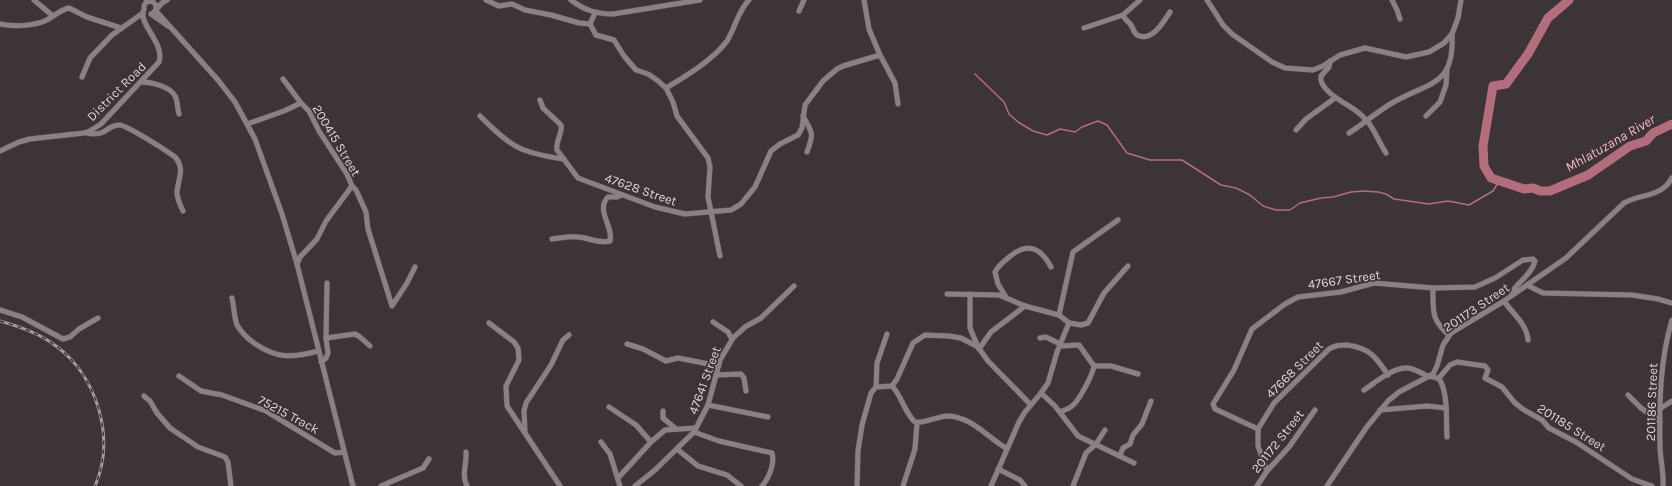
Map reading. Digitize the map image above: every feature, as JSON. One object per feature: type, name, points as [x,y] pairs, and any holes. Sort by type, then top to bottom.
[{"type":"street","points":[[34,0],[52,16]]},
{"type":"street","points":[[140,0],[143,9]]},
{"type":"street","points":[[82,77],[90,58],[143,9],[146,2],[167,0]]},
{"type":"street","points":[[147,25],[147,17],[167,0]]},
{"type":"street","points":[[486,0],[498,6],[512,4],[525,10],[551,15],[579,23],[590,24]]},
{"type":"street","points":[[571,0],[585,9],[595,13],[613,14],[700,0]]},
{"type":"street","points":[[666,88],[707,61],[721,48],[729,37],[749,0]]},
{"type":"street","points":[[799,11],[804,0]]},
{"type":"street","points":[[864,0],[869,29],[896,86],[898,104]]},
{"type":"street","points":[[1084,28],[1123,15],[1140,0]]},
{"type":"street","points":[[1207,0],[1223,25],[1232,34],[1272,62],[1285,68],[1313,70],[1350,51],[1366,48],[1404,56],[1412,56],[1437,47],[1444,43],[1452,34]]},
{"type":"street","points":[[1392,0],[1400,19]]},
{"type":"street","points":[[1426,116],[1440,102],[1446,85],[1447,70],[1452,47],[1452,34],[1458,18],[1462,0]]},
{"type":"street","points":[[150,1],[156,5],[153,12]]},
{"type":"street","points":[[0,24],[32,24],[45,21],[65,9],[71,9],[121,28]]},
{"type":"street","points":[[143,9],[153,12],[172,29],[218,80],[235,102],[255,139],[297,264],[353,486]]},
{"type":"street","name":"District Road","points":[[0,151],[19,142],[87,133],[101,124],[155,69],[160,58],[160,48],[147,25],[143,9]]},
{"type":"street","points":[[1123,15],[1135,33],[1145,36],[1156,31],[1170,12]]},
{"type":"street","points":[[590,24],[595,13]]},
{"type":"street","points":[[590,24],[596,35],[614,40],[624,56],[636,70],[648,74],[666,88],[673,102],[677,116],[708,158],[710,167],[708,197],[720,256]]},
{"type":"street","name":"47628 Street","points":[[540,100],[543,108],[562,127],[556,145],[557,150],[578,178],[655,208],[676,213],[685,214],[731,210],[741,204],[758,183],[771,150],[798,135],[802,128],[805,105],[814,91],[837,69],[850,63],[880,55]]},
{"type":"street","points":[[1330,61],[1329,67],[1320,79],[1335,98],[1354,109],[1368,120],[1386,153]]},
{"type":"street","points":[[1349,133],[1393,103],[1438,81],[1447,70]]},
{"type":"street","name":"200415 Street","points":[[283,79],[309,111],[319,132],[347,174],[352,186],[330,216],[317,239],[305,252],[297,264]]},
{"type":"street","points":[[141,82],[154,83],[174,94],[177,99],[179,114]]},
{"type":"street","points":[[1296,130],[1306,119],[1335,98]]},
{"type":"street","points":[[247,124],[284,111],[301,102]]},
{"type":"street","points":[[803,115],[811,133],[812,140],[806,152]]},
{"type":"street","points":[[480,116],[498,135],[517,148],[537,155],[564,159]]},
{"type":"street","points":[[87,133],[103,133],[114,126],[121,125],[130,128],[176,158],[179,162],[181,170],[177,193],[178,200],[183,210]]},
{"type":"street","name":"201173 Street","points":[[1430,377],[1436,370],[1443,345],[1449,335],[1504,301],[1566,258],[1624,203],[1655,192],[1666,186],[1672,178]]},
{"type":"street","points":[[352,186],[356,190],[366,212],[368,229],[392,306],[407,283],[415,267]]},
{"type":"street","points":[[552,239],[571,236],[599,242],[610,241],[611,236],[604,213],[604,203],[608,197],[617,197],[622,195]]},
{"type":"street","points":[[1059,315],[1073,252],[1118,220]]},
{"type":"street","points":[[1006,297],[998,284],[995,272],[997,268],[1015,252],[1025,248],[1036,249],[1051,267]]},
{"type":"street","name":"47667 Street","points":[[1258,429],[1215,409],[1213,406],[1234,370],[1252,330],[1256,325],[1285,304],[1303,296],[1341,292],[1374,283],[1433,288],[1475,287],[1495,278],[1523,260],[1533,259],[1532,269],[1512,292],[1515,293]]},
{"type":"street","points":[[947,294],[985,294],[1006,297],[1025,306],[1059,315],[1069,322],[1082,325],[1089,322],[1092,312],[1104,293],[1128,266]]},
{"type":"street","points":[[321,362],[326,358],[328,353],[326,338],[327,283]]},
{"type":"street","points":[[1527,285],[1543,293],[1648,297],[1672,303]]},
{"type":"street","points":[[713,322],[733,337],[745,327],[761,318],[794,286]]},
{"type":"street","points":[[1433,288],[1432,303],[1437,323],[1449,335]]},
{"type":"street","points":[[970,294],[970,328],[978,348],[988,361],[1031,404]]},
{"type":"street","points":[[232,298],[237,324],[241,331],[263,349],[273,355],[280,356],[318,351]]},
{"type":"street","points":[[1504,301],[1521,322],[1527,333],[1528,340]]},
{"type":"street","points":[[978,348],[991,332],[1025,306]]},
{"type":"street","points":[[0,310],[36,324],[63,339],[70,337],[79,329],[98,318]]},
{"type":"street","name":"201186 Street","points":[[1663,486],[1660,450],[1662,367],[1672,320]]},
{"type":"street","points":[[991,486],[1006,448],[1019,422],[1048,383],[1069,322]]},
{"type":"street","points":[[489,323],[514,342],[518,348],[519,360],[507,383],[507,406],[560,486]]},
{"type":"street","points":[[326,338],[355,334],[370,346]]},
{"type":"street","points":[[857,486],[858,451],[862,426],[871,393],[876,387],[877,363],[887,334]]},
{"type":"street","points":[[525,433],[524,410],[526,403],[551,365],[563,340],[569,335]]},
{"type":"street","points":[[892,386],[912,343],[920,337],[930,335],[956,337],[968,341],[978,348]]},
{"type":"street","name":"47641 Street","points":[[635,486],[677,449],[695,430],[708,405],[722,356],[733,337]]},
{"type":"street","points":[[1040,338],[1046,337],[1060,345],[1079,345],[1094,366],[1093,372],[1076,401],[1072,406],[1060,412]]},
{"type":"street","points":[[627,344],[643,349],[666,362],[675,358],[719,366]]},
{"type":"street","name":"47668 Street","points":[[1258,429],[1274,403],[1317,359],[1334,346],[1358,346],[1367,350],[1379,362],[1388,375]]},
{"type":"street","name":"201185 Street","points":[[1438,378],[1450,365],[1461,361],[1485,366],[1488,370],[1485,378],[1502,387],[1515,403],[1542,420],[1549,428],[1582,446],[1632,478],[1652,486]]},
{"type":"street","points":[[1094,366],[1111,366],[1138,374]]},
{"type":"street","points":[[1364,390],[1388,375],[1406,368],[1430,377],[1438,378],[1443,388],[1446,408],[1447,437]]},
{"type":"street","points":[[716,375],[741,374],[744,378],[746,391]]},
{"type":"street","name":"75215 Track","points":[[179,376],[201,391],[222,395],[266,411],[335,453],[344,452]]},
{"type":"street","points":[[1327,486],[1380,410],[1399,392],[1430,377]]},
{"type":"street","points":[[876,387],[892,386],[898,392],[911,417],[916,423],[915,450],[903,486]]},
{"type":"street","points":[[1041,393],[1060,412],[1078,436],[1134,463]]},
{"type":"street","points":[[1628,395],[1641,408],[1660,422]]},
{"type":"street","points":[[144,396],[150,401],[157,413],[170,428],[198,446],[225,457],[228,462],[231,486]]},
{"type":"street","points":[[1120,455],[1123,448],[1130,444],[1133,434],[1142,424],[1150,401]]},
{"type":"street","points":[[1661,408],[1672,401]]},
{"type":"street","points":[[708,405],[768,417]]},
{"type":"street","points":[[1380,410],[1427,406],[1446,408]]},
{"type":"street","points":[[609,407],[636,425],[651,442]]},
{"type":"street","name":"201172 Street","points":[[1256,486],[1267,471],[1289,447],[1315,410]]},
{"type":"street","points":[[663,411],[663,418],[676,429]]},
{"type":"street","points":[[916,423],[938,417],[947,416],[961,418],[972,423],[989,437],[1006,448]]},
{"type":"street","points":[[1258,429],[1258,446],[1267,471]]},
{"type":"street","points":[[618,478],[651,442],[665,430],[695,430],[729,444],[772,453],[773,458],[770,474],[762,486]]},
{"type":"street","points":[[1073,486],[1086,453],[1096,444],[1105,430]]},
{"type":"street","points":[[601,442],[609,452],[620,486]]},
{"type":"street","points":[[677,449],[698,466],[727,475],[741,486]]},
{"type":"street","points":[[466,452],[466,465],[463,476],[467,486]]},
{"type":"street","points":[[381,486],[423,468],[429,459]]},
{"type":"street","points":[[998,469],[1020,480],[1025,486]]},
{"type":"waterway","name":"Mhlatuzana River","points":[[1569,0],[1548,18],[1528,54],[1506,84],[1493,86],[1483,146],[1484,166],[1491,178],[1524,189],[1533,188],[1540,191],[1550,191],[1588,175],[1630,146],[1646,141],[1653,133],[1672,124]]},
{"type":"waterway","points":[[975,74],[1004,102],[1009,114],[1018,122],[1033,131],[1047,135],[1060,129],[1075,132],[1082,127],[1098,121],[1107,125],[1127,153],[1150,160],[1182,160],[1221,185],[1236,188],[1250,195],[1263,206],[1276,210],[1290,210],[1300,203],[1351,192],[1364,191],[1386,194],[1394,199],[1429,204],[1448,201],[1469,205],[1493,191],[1500,180]]},
{"type":"railway","points":[[0,321],[29,331],[50,341],[70,359],[82,374],[92,391],[99,409],[103,429],[104,448],[101,467],[95,486]]}]
